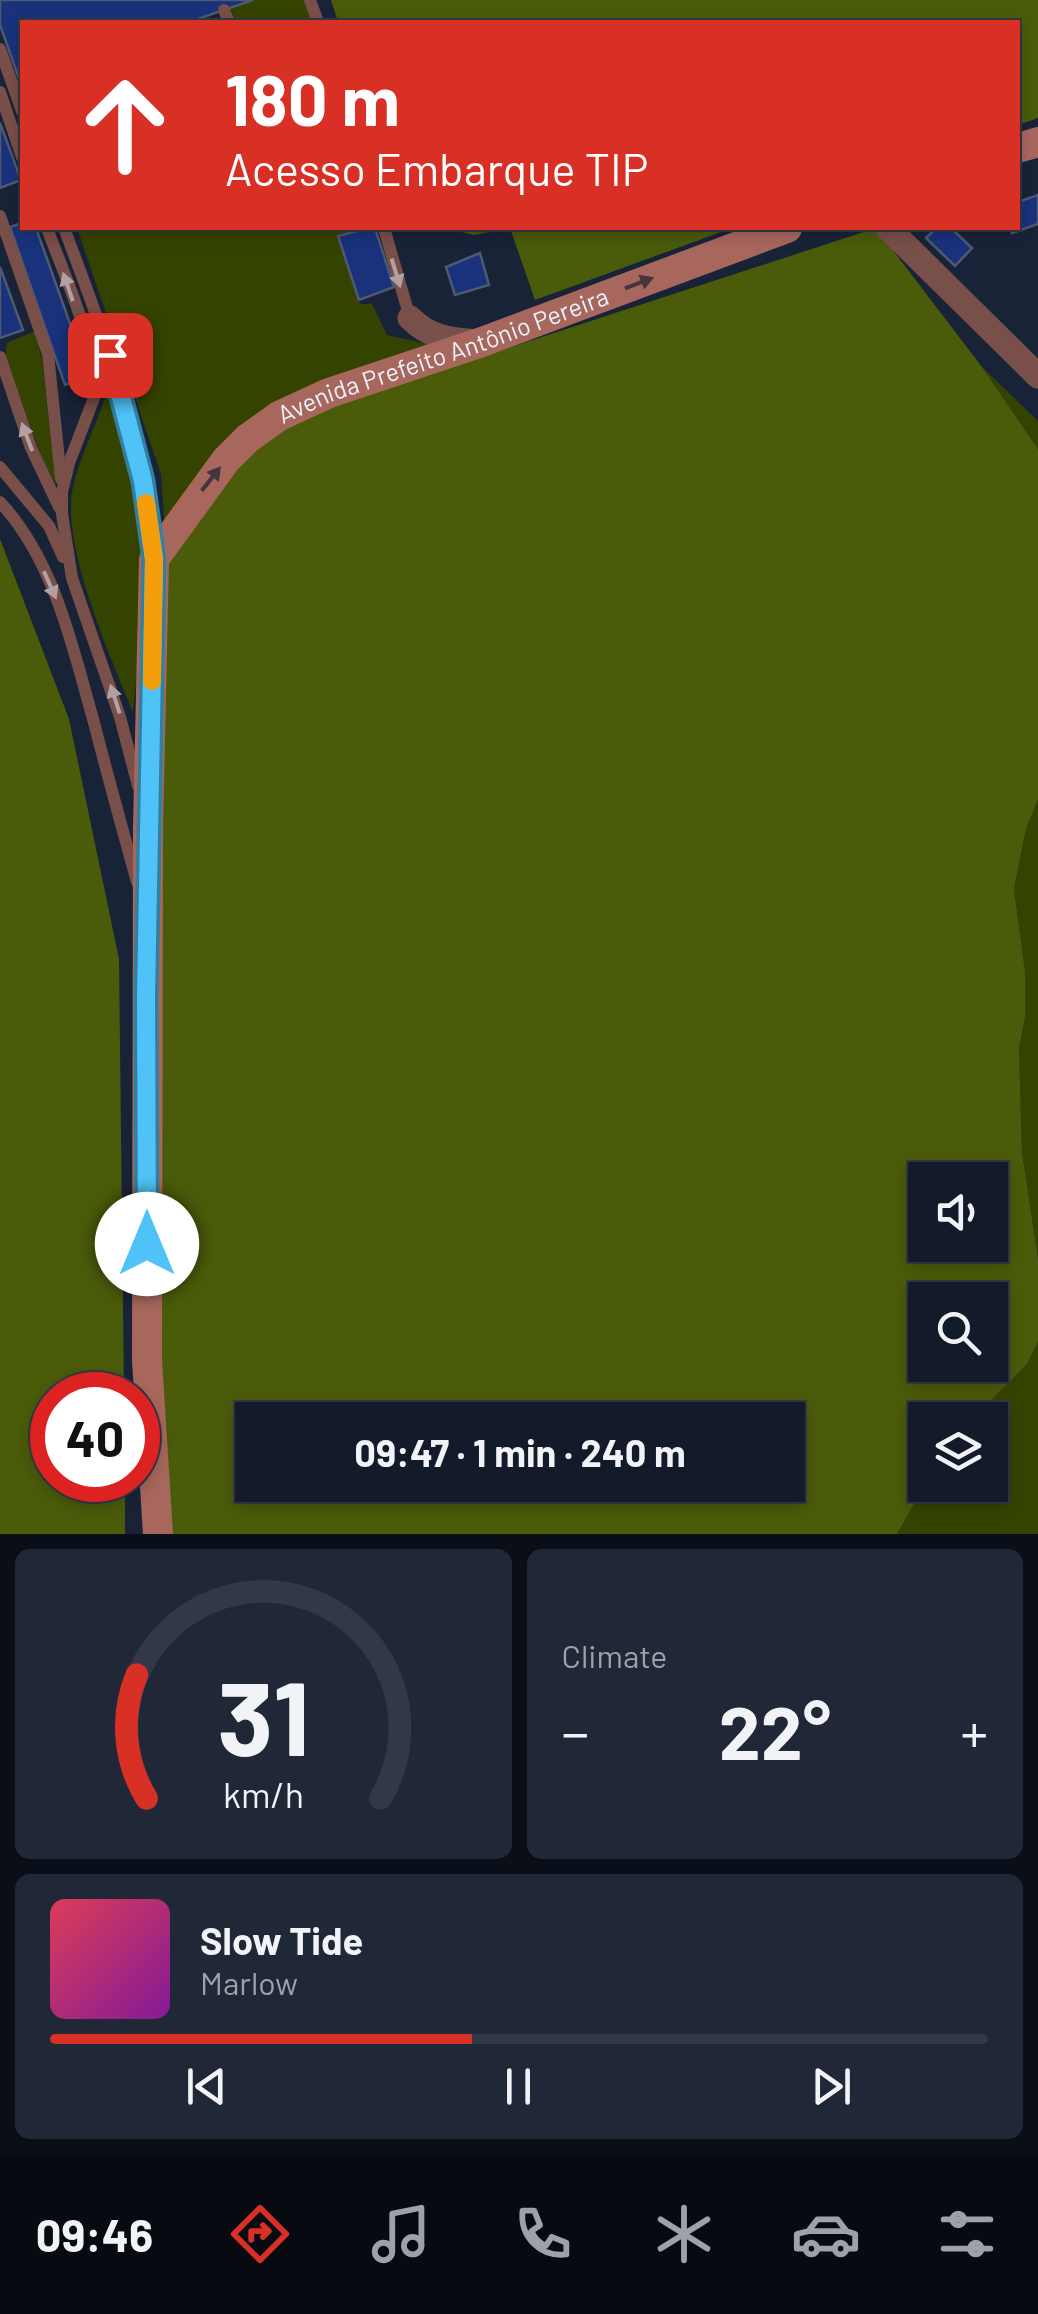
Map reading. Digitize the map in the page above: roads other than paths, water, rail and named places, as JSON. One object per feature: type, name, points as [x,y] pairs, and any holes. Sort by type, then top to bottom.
[{"type":"street","name":"Avenida Prefeito Antônio Pereira","points":[[154,559],[226,460],[279,416],[329,394],[482,342],[783,230]]},
{"type":"street","points":[[890,230],[1038,376]]},
{"type":"street","points":[[410,318],[424,332],[445,340],[482,342]]},
{"type":"street","points":[[154,559],[148,827],[147,1360],[158,1534]]},
{"type":"lane","points":[[0,48],[20,105]]},
{"type":"lane","points":[[0,92],[20,151]]},
{"type":"lane","points":[[0,216],[48,354],[62,514],[72,578]]},
{"type":"lane","points":[[48,230],[90,350],[95,382],[91,408],[62,492]]},
{"type":"lane","points":[[65,230],[128,416],[143,481],[154,559]]},
{"type":"lane","points":[[385,230],[410,318]]},
{"type":"lane","points":[[0,358],[31,448],[62,514]]},
{"type":"lane","points":[[0,467],[49,526],[72,578],[120,717],[148,827]]},
{"type":"lane","points":[[0,502],[12,514],[34,552],[67,624],[148,924]]}]
